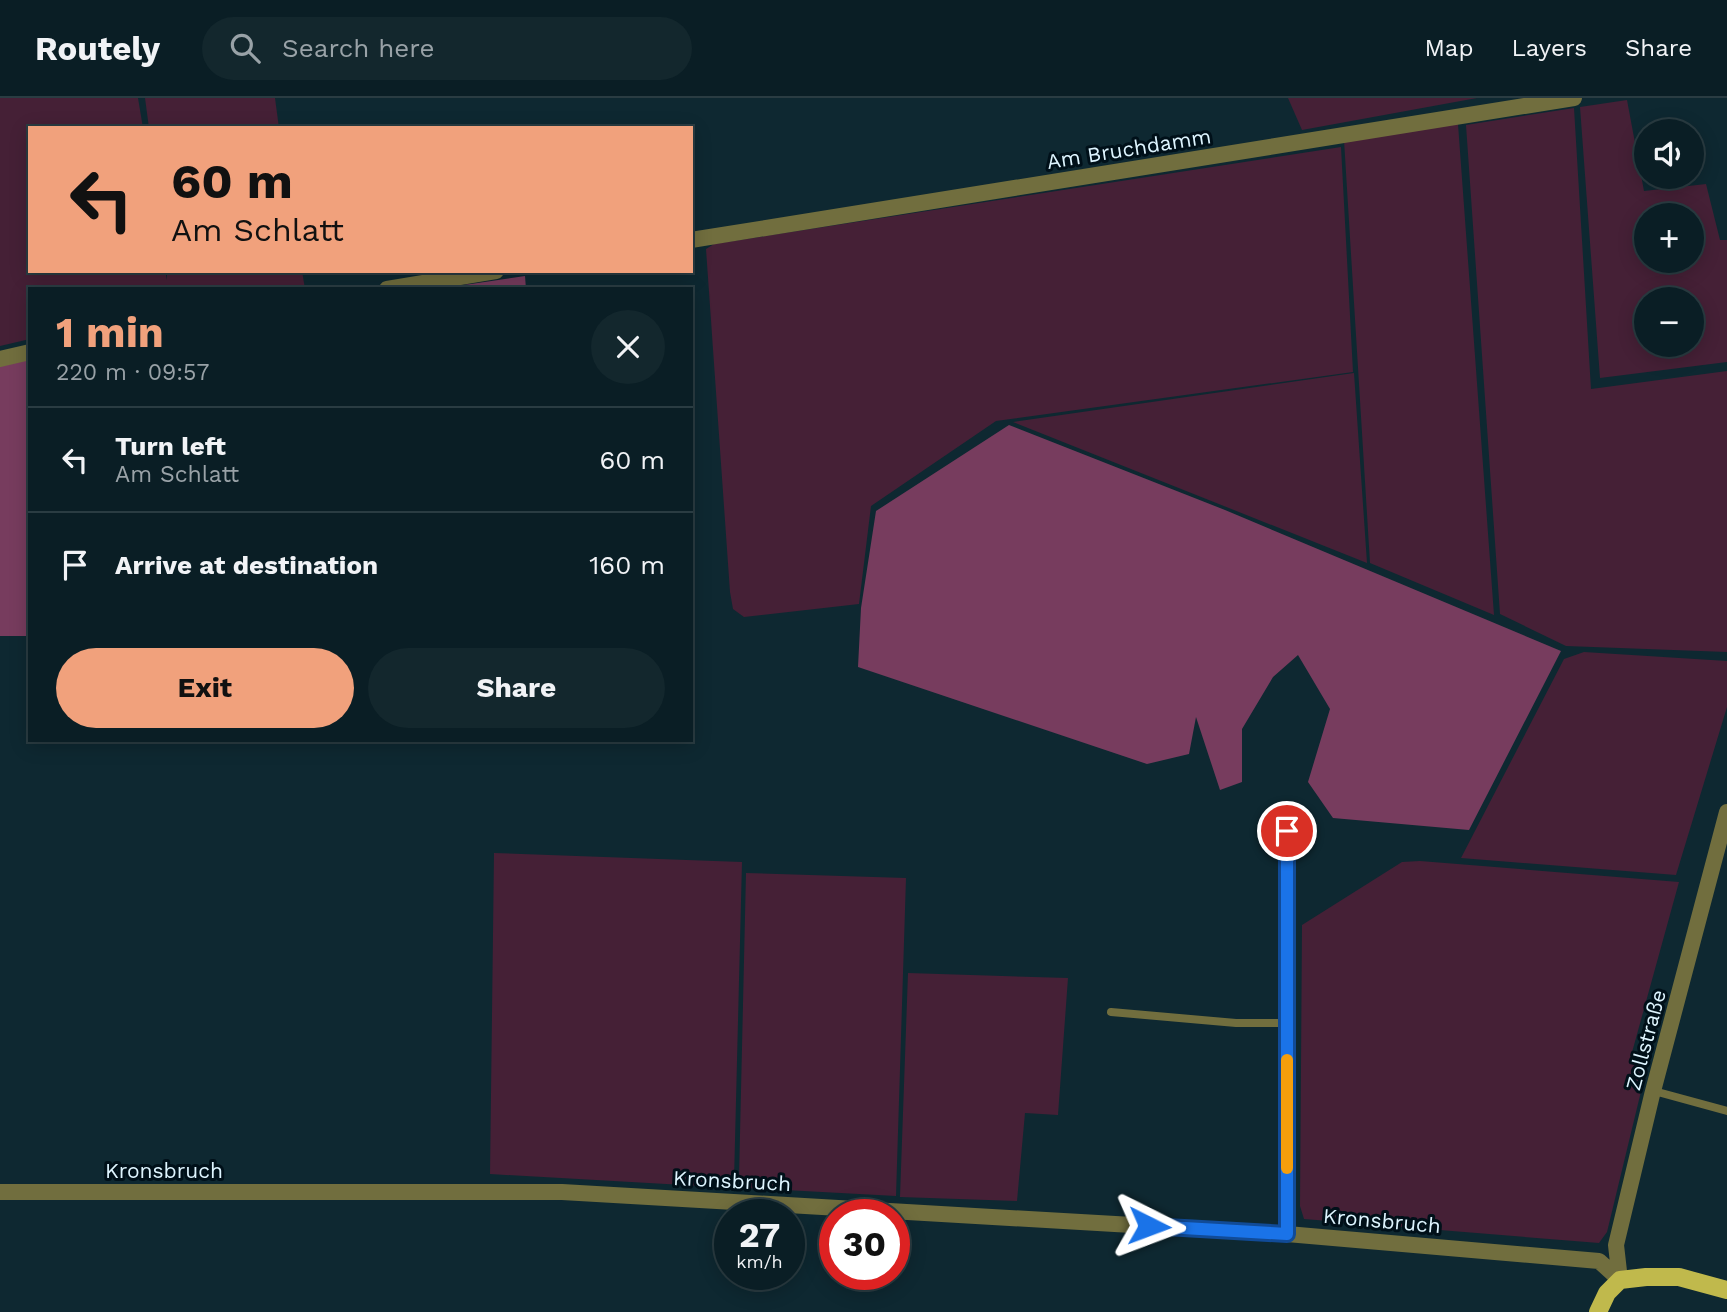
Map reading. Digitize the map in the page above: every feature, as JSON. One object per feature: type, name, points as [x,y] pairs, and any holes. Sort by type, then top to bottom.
[{"type":"main road","points":[[1598,1312],[1607,1293],[1620,1280],[1679,1277],[1727,1290]]},
{"type":"street","name":"Am Bruchdamm","points":[[693,240],[1574,98]]},
{"type":"street","points":[[399,287],[484,273]]},
{"type":"street","points":[[0,359],[28,352]]},
{"type":"street","name":"Zollstraße","points":[[1620,1280],[1616,1244],[1727,812]]},
{"type":"street","points":[[1287,831],[1287,1234]]},
{"type":"street","name":"Kronsbruch","points":[[0,1192],[562,1192],[1287,1234],[1599,1261],[1620,1280]]},
{"type":"lane","points":[[1111,1012],[1236,1023],[1287,1024]]},
{"type":"lane","points":[[1654,1091],[1727,1111]]},
{"type":"shaded area","points":[[0,98],[138,98],[143,126],[28,126],[28,273],[165,273],[167,280],[167,273],[302,273],[305,287],[28,287],[28,339],[0,346]]},
{"type":"shaded area","points":[[145,98],[275,98],[279,126],[149,126]]},
{"type":"shaded area","points":[[1288,98],[1477,98],[1302,130]]},
{"type":"shaded area","points":[[1627,100],[1634,137],[1634,189],[1704,189],[1706,184],[1720,240],[1727,240],[1727,362],[1600,378],[1580,107]]},
{"type":"shaded area","points":[[1574,108],[1591,389],[1727,371],[1727,652],[1566,646],[1500,614],[1466,125]]},
{"type":"shaded area","points":[[1458,124],[1494,615],[1370,563],[1344,140]]},
{"type":"shaded area","points":[[1341,147],[1353,372],[996,421],[871,506],[859,604],[744,617],[733,609],[706,249],[714,244]]},
{"type":"shaded area","points":[[525,276],[526,287],[451,287]]},
{"type":"shaded area","points":[[28,359],[28,636],[0,636],[0,366]]},
{"type":"shaded area","points":[[1354,373],[1367,563],[1013,422]]},
{"type":"shaded area","points":[[1009,425],[1225,510],[1561,651],[1469,830],[1333,818],[1308,782],[1330,709],[1298,655],[1273,677],[1242,729],[1242,782],[1220,790],[1196,717],[1189,754],[1147,764],[858,667],[861,608],[876,511]]},
{"type":"shaded area","points":[[1584,652],[1727,661],[1727,707],[1676,875],[1461,858],[1564,659]]},
{"type":"shaded area","points":[[494,853],[742,862],[734,1180],[719,1187],[490,1174]]},
{"type":"shaded area","points":[[1420,861],[1679,882],[1631,1056],[1644,1079],[1607,1232],[1599,1243],[1304,1219],[1300,1206],[1302,925],[1402,862]]},
{"type":"shaded area","points":[[746,873],[906,878],[896,1196],[747,1188],[739,1178]]},
{"type":"shaded area","points":[[908,973],[1068,978],[1058,1115],[1025,1113],[1017,1201],[900,1197]]},
{"type":"slow traffic","points":[[1287,1060],[1287,1168]]},
{"type":"route","points":[[1149,1226],[1287,1234],[1287,831]]}]
